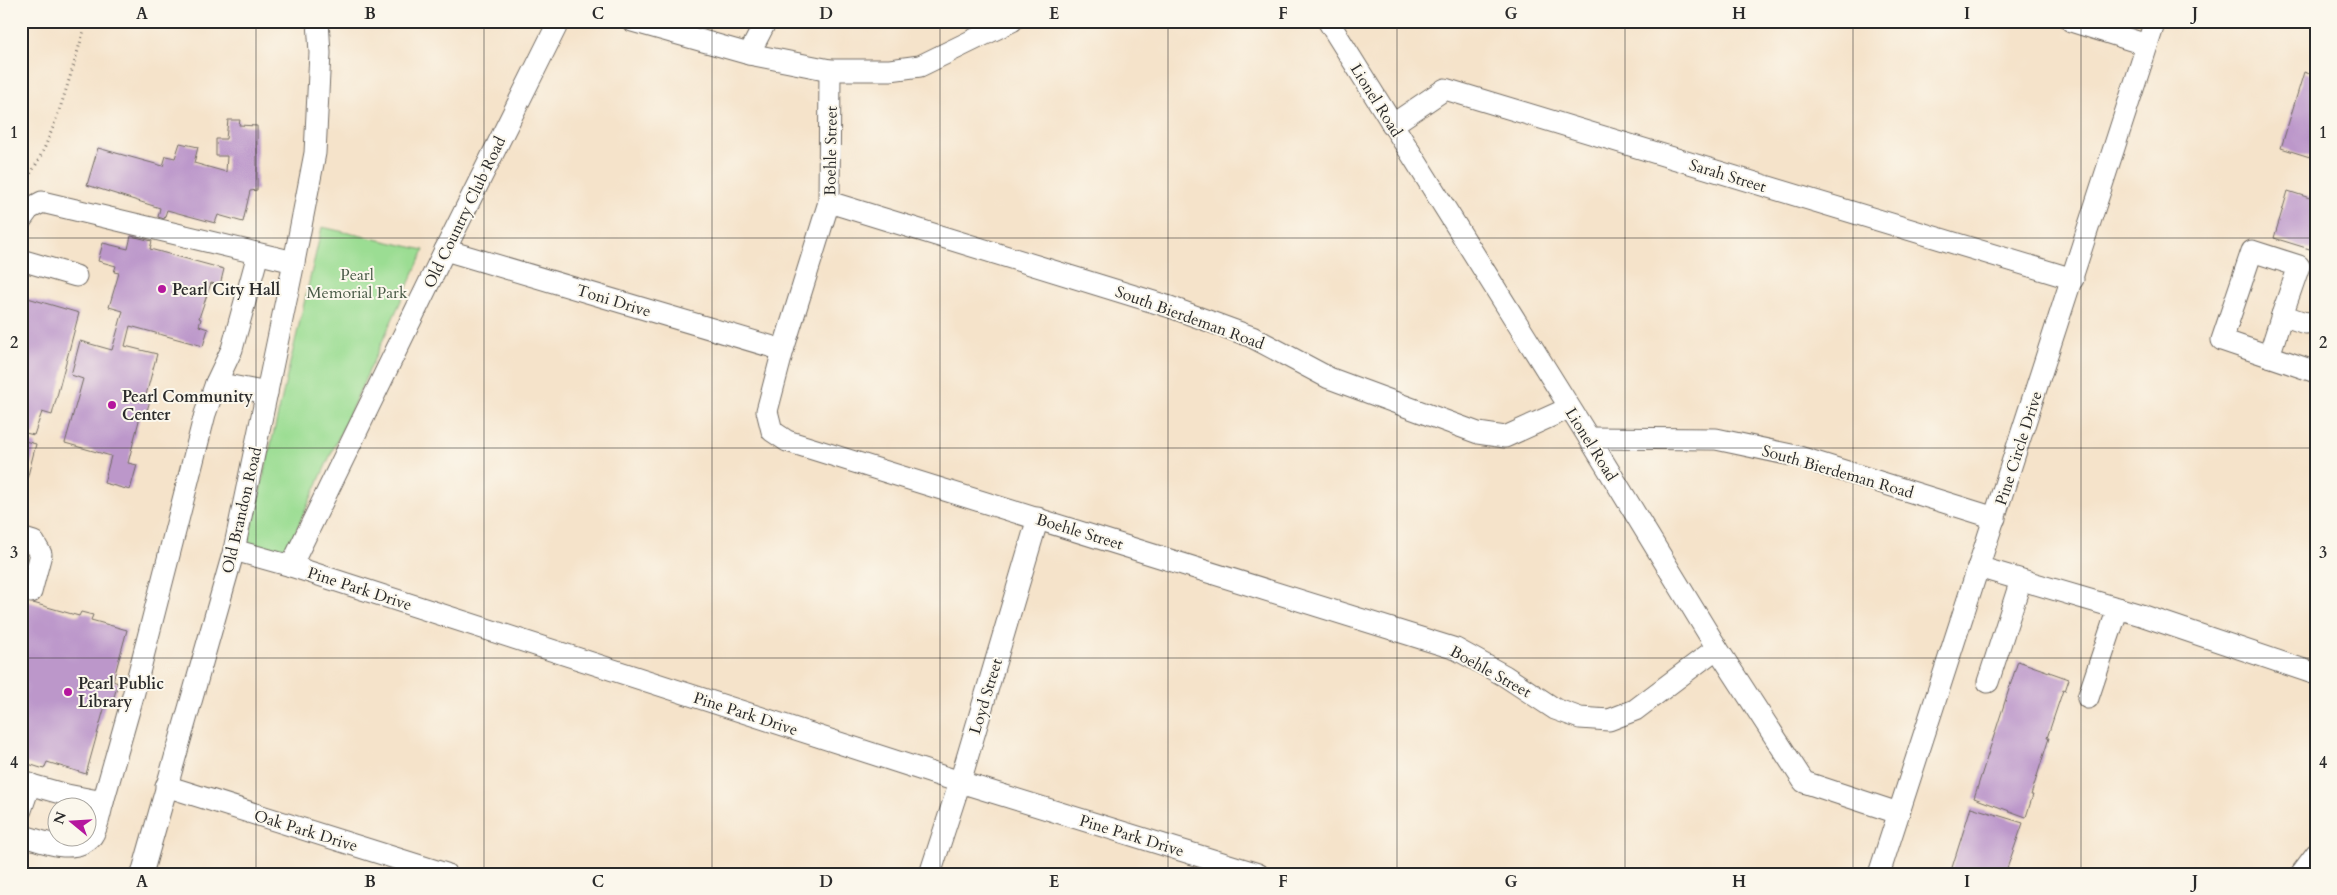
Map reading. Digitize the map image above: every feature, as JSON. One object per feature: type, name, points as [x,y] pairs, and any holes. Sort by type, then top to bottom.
[{"type":"street","name":"Old Brandon Road","points":[[142,874],[234,550],[267,393],[315,153],[320,53],[318,21]]},
{"type":"street","name":"Old Country Club Road","points":[[291,566],[559,21]]},
{"type":"street","points":[[632,21],[749,54],[830,70],[890,70],[920,66],[1012,21]]},
{"type":"street","points":[[749,54],[766,21]]},
{"type":"street","name":"Lionel Road","points":[[1328,21],[1569,408],[1590,438],[1718,648],[1804,782],[1898,813]]},
{"type":"street","points":[[2071,21],[2147,45]]},
{"type":"street","name":"Pine Circle Drive","points":[[1879,874],[2155,21]]},
{"type":"street","name":"Boehle Street","points":[[830,70],[830,202],[783,350],[767,411],[772,431],[787,441],[1456,649],[1505,676],[1556,709],[1580,718],[1609,720],[1635,710],[1718,648]]},
{"type":"street","name":"Sarah Street","points":[[1392,125],[1445,89],[2073,279]]},
{"type":"street","points":[[21,220],[28,209],[42,202],[294,262]]},
{"type":"street","name":"South Bierdeman Road","points":[[830,202],[1170,307],[1252,337],[1329,378],[1478,433],[1505,437],[1569,408]]},
{"type":"street","name":"Toni Drive","points":[[445,250],[783,350]]},
{"type":"street","points":[[2269,356],[2299,266],[2252,250],[2222,340],[2269,356],[2316,372]]},
{"type":"street","points":[[21,835],[72,847],[84,842],[92,835],[133,696],[205,414],[216,383],[232,349],[258,254]]},
{"type":"street","points":[[21,260],[76,276]]},
{"type":"street","points":[[2282,315],[2305,323],[2316,322]]},
{"type":"street","points":[[216,383],[267,393]]},
{"type":"street","name":"South Bierdeman Road","points":[[1590,438],[1716,439],[1796,456],[1995,518]]},
{"type":"street","name":"Loyd Street","points":[[930,874],[960,782],[1038,518]]},
{"type":"street","points":[[21,538],[34,542],[42,554],[31,592],[21,589]]},
{"type":"street","name":"Pine Park Drive","points":[[234,550],[291,566],[960,782],[1258,874]]},
{"type":"street","points":[[1978,567],[2118,608],[2316,674]]},
{"type":"street","points":[[1988,682],[2020,580]]},
{"type":"street","points":[[2088,698],[2118,608]]},
{"type":"street","points":[[21,810],[26,783],[67,795],[102,802]]},
{"type":"street","name":"Oak Park Drive","points":[[166,786],[446,874]]},
{"type":"street","points":[[2301,874],[2316,854]]},
{"type":"path","points":[[21,184],[30,177],[43,152],[87,21]]},
{"type":"green space","name":"Pearl Memorial Park","points":[[322,227],[424,250],[284,557],[261,554],[248,542]]},
{"type":"building","points":[[2304,72],[2316,76],[2316,148],[2313,158],[2281,148]]},
{"type":"building","points":[[228,120],[240,120],[239,125],[257,126],[257,190],[250,191],[243,222],[218,215],[215,223],[167,210],[164,219],[158,217],[160,208],[87,185],[98,148],[163,166],[166,156],[175,158],[180,143],[198,147],[194,163],[226,172],[227,156],[216,156],[216,139],[226,139]]},
{"type":"building","points":[[2288,191],[2316,200],[2316,251],[2274,238]]},
{"type":"building","points":[[131,236],[152,241],[150,249],[224,269],[220,285],[211,283],[199,318],[201,319],[199,326],[208,329],[203,346],[130,326],[125,346],[157,354],[146,395],[151,397],[146,414],[141,413],[128,463],[137,465],[130,490],[104,483],[111,456],[65,443],[83,379],[71,375],[80,341],[112,350],[123,311],[109,307],[119,273],[114,272],[116,266],[98,261],[103,243],[128,249]]},
{"type":"building","points":[[21,296],[79,313],[52,415],[42,412],[34,435],[21,432]]},
{"type":"building","points":[[21,440],[36,444],[24,491],[21,490]]},
{"type":"building","name":"Pearl Public Library","points":[[26,601],[79,616],[81,612],[93,615],[91,620],[127,630],[113,681],[118,683],[112,704],[106,702],[86,774],[47,762],[44,769],[22,762],[21,618]]},
{"type":"building","points":[[2018,661],[2069,679],[2065,691],[2063,690],[2047,738],[2049,738],[2026,817],[1974,798]]},
{"type":"building","points":[[1971,807],[2023,823],[2005,874],[1950,874]]},
{"type":"place","name":"Pearl City Hall","points":[[162,289]]},
{"type":"place","name":"Pearl Community Center","points":[[112,405]]},
{"type":"place","name":"Pearl Public Library","points":[[68,692]]}]
